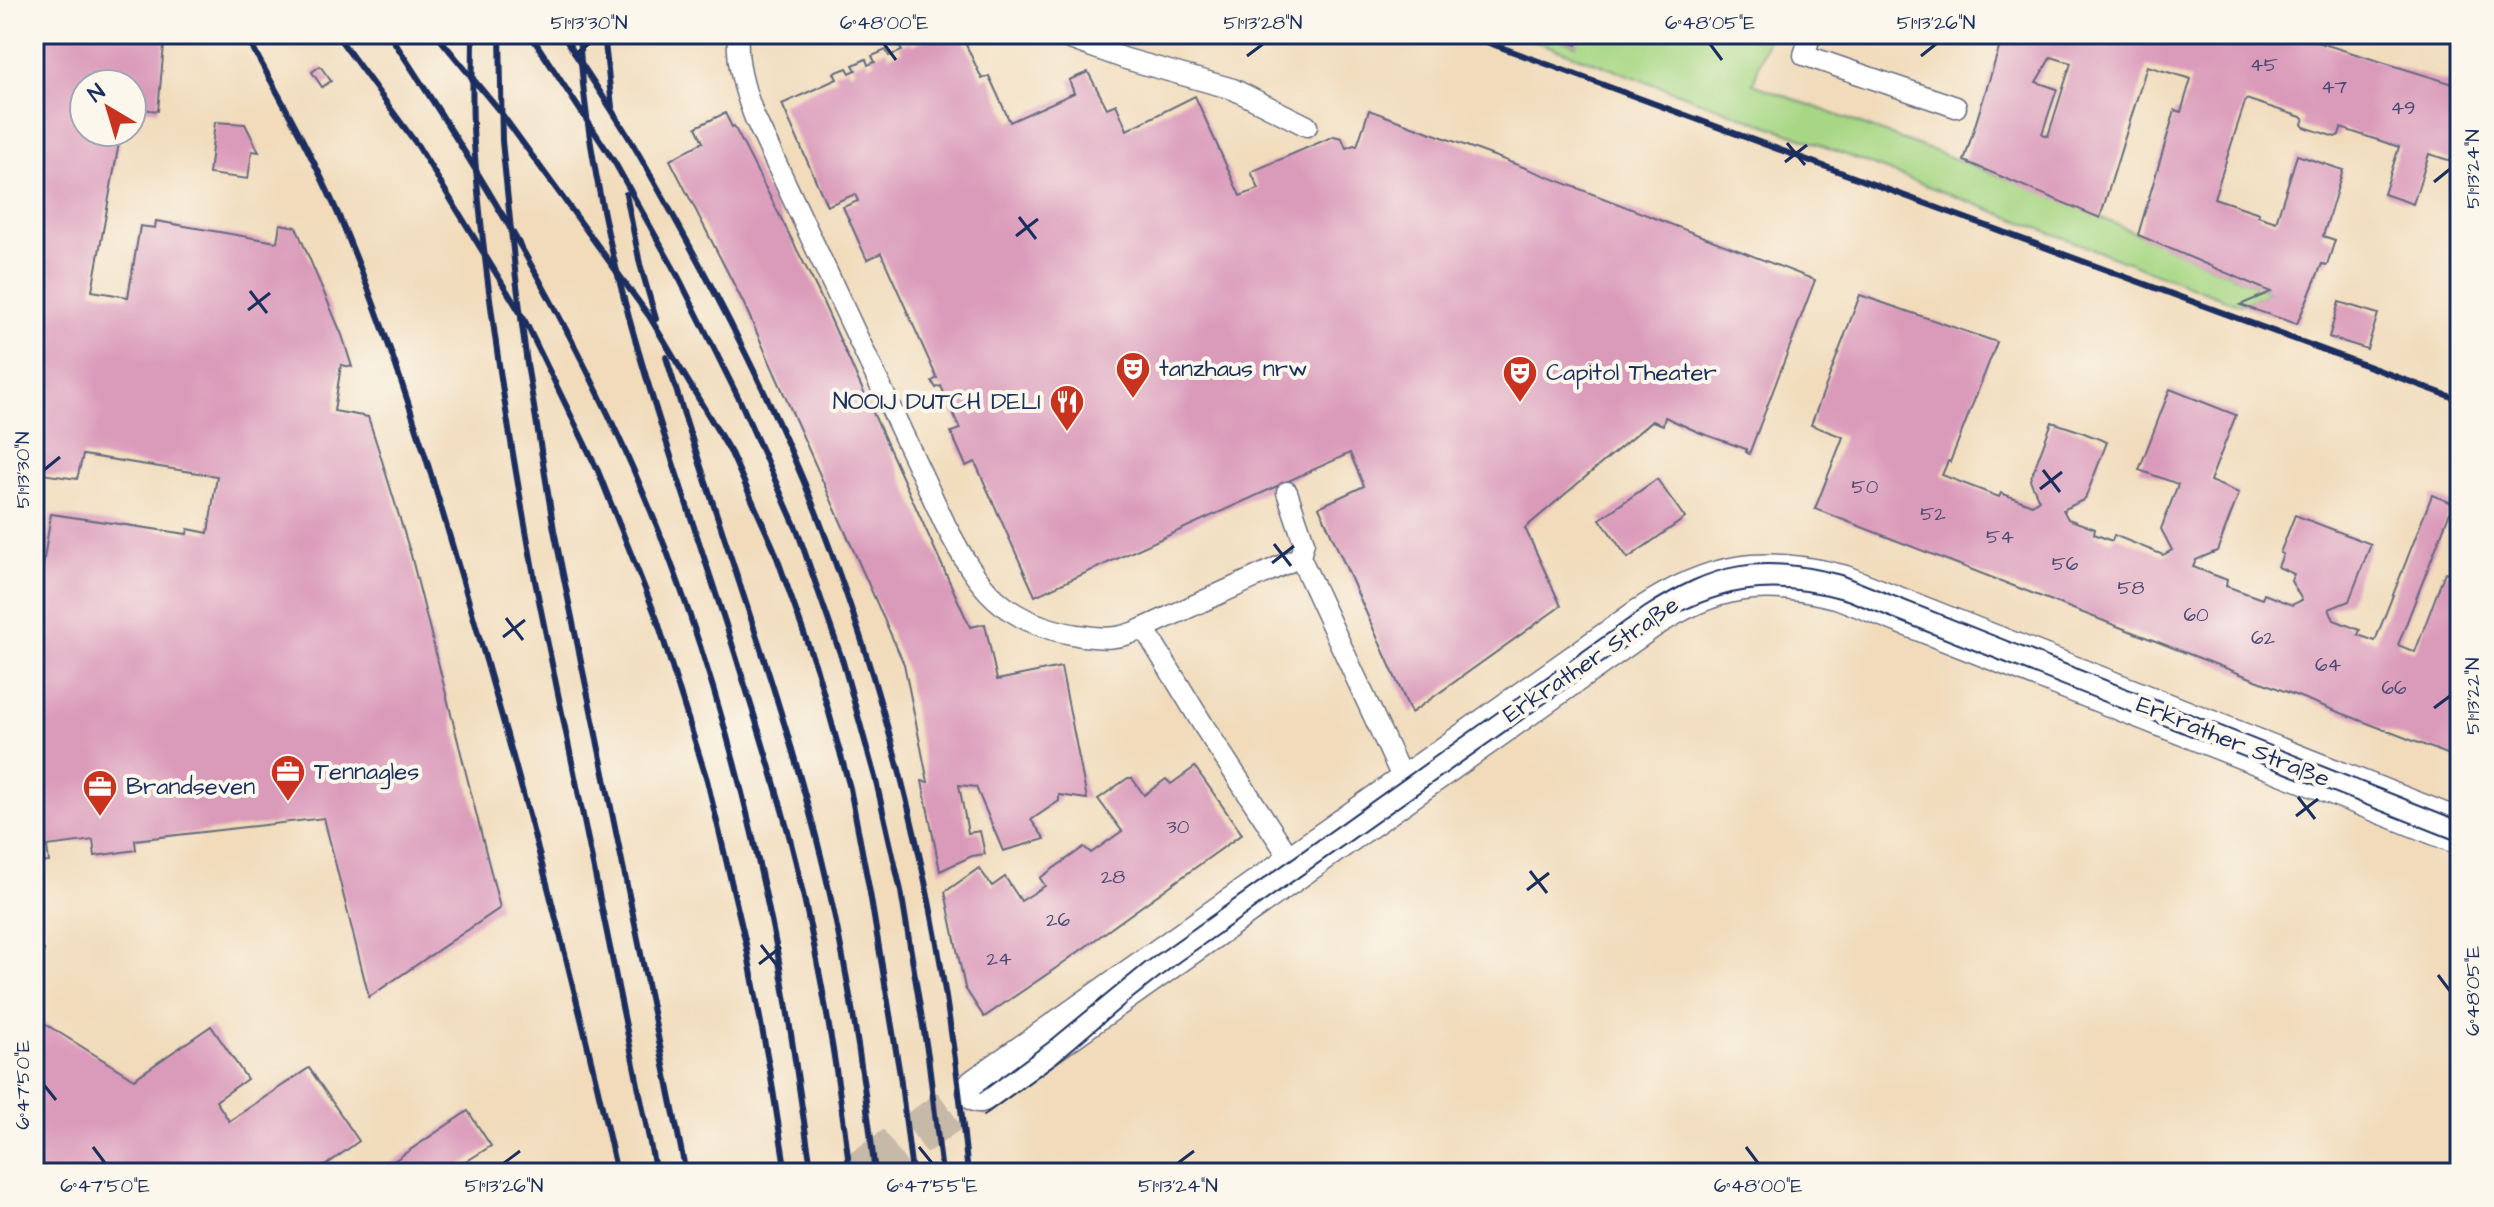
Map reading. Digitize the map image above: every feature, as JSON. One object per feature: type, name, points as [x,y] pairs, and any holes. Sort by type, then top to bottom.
[{"type":"street","name":"Erkrather Straße","points":[[979,1090],[1633,628],[1685,595],[1731,580],[1773,575],[1841,587],[2460,832]]},
{"type":"lane","points":[[738,34],[742,78],[758,124],[945,524],[974,574],[1000,603],[1029,622],[1046,628],[1090,637],[1118,638],[1300,557]]},
{"type":"lane","points":[[1056,34],[1126,59],[1233,89],[1307,126]]},
{"type":"lane","points":[[1811,34],[1804,55],[1956,107]]},
{"type":"lane","points":[[1287,492],[1304,542],[1300,557],[1407,788]]},
{"type":"lane","points":[[1144,628],[1295,866]]},
{"type":"green space","points":[[1516,34],[1547,34],[1576,45],[1581,34],[1769,34],[1753,84],[2033,188],[2271,292],[2240,305],[1807,140]]},
{"type":"building","points":[[34,34],[165,34],[158,111],[148,110],[148,68],[68,68],[68,148],[118,148],[92,291],[128,297],[140,226],[155,228],[156,221],[277,242],[280,224],[296,227],[342,335],[352,367],[341,365],[334,411],[368,417],[411,555],[500,908],[369,997],[324,818],[135,840],[136,850],[95,856],[93,840],[47,846],[49,862],[34,863],[34,584],[40,585],[51,514],[187,534],[188,529],[208,533],[217,476],[83,455],[77,479],[34,473],[34,129],[38,90],[34,89]]},
{"type":"building","points":[[938,34],[961,34],[982,79],[989,76],[1010,122],[1074,93],[1069,80],[1088,72],[1107,108],[1116,104],[1127,130],[1195,96],[1240,196],[1259,189],[1251,172],[1334,136],[1342,138],[1346,148],[1357,146],[1369,110],[1815,280],[1749,454],[1746,449],[1665,417],[1663,425],[1652,421],[1525,528],[1561,606],[1411,713],[1319,507],[1364,486],[1350,453],[1035,596],[975,462],[966,466],[951,432],[960,429],[941,386],[936,388],[932,381],[937,378],[881,253],[867,260],[843,207],[858,201],[855,194],[827,206],[782,104],[837,79],[834,73],[847,68],[850,73],[856,70],[853,65],[866,59],[868,65],[875,62],[872,56],[886,50],[889,56],[902,51],[899,46],[910,42],[912,45]]},
{"type":"building","points":[[1548,34],[1581,34],[1577,45]]},
{"type":"building","points":[[1990,34],[2291,34],[2460,86],[2460,172],[2456,171],[2458,163],[2429,154],[2413,204],[2384,194],[2399,147],[2341,128],[2335,137],[2304,127],[2304,118],[2246,99],[2214,198],[2276,222],[2297,155],[2343,170],[2323,236],[2335,240],[2327,265],[2322,264],[2297,324],[2240,305],[2271,292],[2138,235],[2175,110],[2181,112],[2191,79],[2147,66],[2100,218],[1964,161],[2002,38]],"holes":[[[2051,57],[2071,63],[2048,136],[2042,134],[2057,89],[2036,82]]]},
{"type":"building","points":[[320,66],[331,81],[322,87],[312,72]]},
{"type":"building","points":[[725,113],[817,289],[970,627],[985,624],[997,680],[1061,667],[1087,799],[1059,795],[1059,801],[1031,820],[1045,839],[1003,851],[976,787],[959,785],[968,833],[980,831],[985,854],[972,856],[940,871],[922,781],[928,782],[904,664],[744,304],[670,160],[703,142],[696,127]]},
{"type":"building","points":[[215,122],[245,124],[259,152],[252,151],[248,179],[209,174]]},
{"type":"building","points":[[1860,295],[1997,342],[1950,462],[1942,475],[1999,497],[2001,493],[2032,505],[2039,500],[2030,480],[2052,422],[2079,431],[2107,442],[2085,499],[2063,510],[2068,519],[2095,529],[2094,534],[2112,541],[2114,535],[2163,555],[2172,550],[2161,529],[2178,484],[2139,470],[2170,389],[2236,415],[2210,481],[2239,493],[2217,551],[2196,560],[2193,567],[2227,580],[2226,586],[2262,599],[2264,594],[2292,605],[2302,600],[2291,581],[2294,574],[2278,567],[2283,554],[2280,553],[2295,515],[2371,544],[2349,601],[2329,609],[2334,620],[2360,630],[2358,635],[2375,641],[2432,495],[2460,506],[2458,516],[2450,512],[2398,645],[2415,652],[2445,572],[2460,578],[2460,759],[1815,509],[1843,437],[1811,425]]},
{"type":"building","points":[[2339,302],[2378,314],[2367,349],[2329,337]]},
{"type":"building","points":[[1657,479],[1685,518],[1628,558],[1600,519]]},
{"type":"building","points":[[1195,767],[1242,834],[984,1017],[965,988],[945,892],[979,868],[992,886],[1005,877],[1021,901],[1045,886],[1040,878],[1084,847],[1091,853],[1122,831],[1098,799],[1128,778],[1132,778],[1144,795],[1166,779],[1171,784]]},
{"type":"building","points":[[34,948],[44,950],[35,981],[34,981]]},
{"type":"building","points":[[34,1017],[134,1079],[211,1026],[247,1079],[216,1101],[229,1121],[309,1068],[359,1141],[315,1173],[34,1173]]},
{"type":"building","points":[[468,1111],[491,1146],[448,1173],[376,1173]]},
{"type":"tunnel","points":[[860,1173],[979,1090]]},
{"type":"tram line","points":[[980,1093],[1049,1042],[1144,964],[1644,608],[1693,580],[1738,566],[1786,565],[1841,575],[2460,821]]},
{"type":"tram line","points":[[983,1116],[1057,1062],[1180,961],[1650,629],[1698,604],[1745,590],[1794,589],[1847,600],[2460,842]]},
{"type":"railway","points":[[245,34],[340,218],[407,400],[522,790],[572,981],[617,1173]]},
{"type":"railway","points":[[336,34],[418,146],[524,319],[598,471],[657,619],[707,780],[746,944],[786,1173]]},
{"type":"railway","points":[[389,34],[476,170],[556,311],[628,457],[659,531],[700,647],[747,811],[780,965],[812,1173]]},
{"type":"railway","points":[[436,34],[501,113],[649,316],[731,453],[774,549],[817,670],[850,788],[900,1075],[912,1173]]},
{"type":"railway","points":[[473,34],[474,144],[491,309],[507,418],[535,581],[656,1173]]},
{"type":"railway","points":[[500,34],[502,141],[515,270],[554,530],[686,1173]]},
{"type":"railway","points":[[530,34],[615,163],[680,280],[741,403],[797,530],[843,662],[876,781],[901,891],[928,1056],[942,1173]]},
{"type":"railway","points":[[562,34],[638,153],[736,334],[801,475],[843,583],[901,776],[930,908],[957,1072],[968,1173]]},
{"type":"railway","points":[[579,34],[587,116],[600,196],[618,276],[663,433],[762,739],[796,863],[828,1018],[850,1173]]},
{"type":"railway","points":[[604,34],[612,107]]},
{"type":"railway","points":[[1465,34],[2460,400]]},
{"type":"railway","points":[[626,194],[640,264],[656,319]]},
{"type":"railway","points":[[666,357],[767,668],[821,856],[853,1013],[875,1173]]},
{"type":"place","name":"tanzhaus nrw","points":[[1133,400]]},
{"type":"place","name":"Capitol Theater","points":[[1520,404]]},
{"type":"place","name":"NOOIJ DUTCH DELI","points":[[1067,433]]},
{"type":"place","name":"Tennagles","points":[[288,803]]},
{"type":"place","name":"Brandseven","points":[[100,818]]}]
